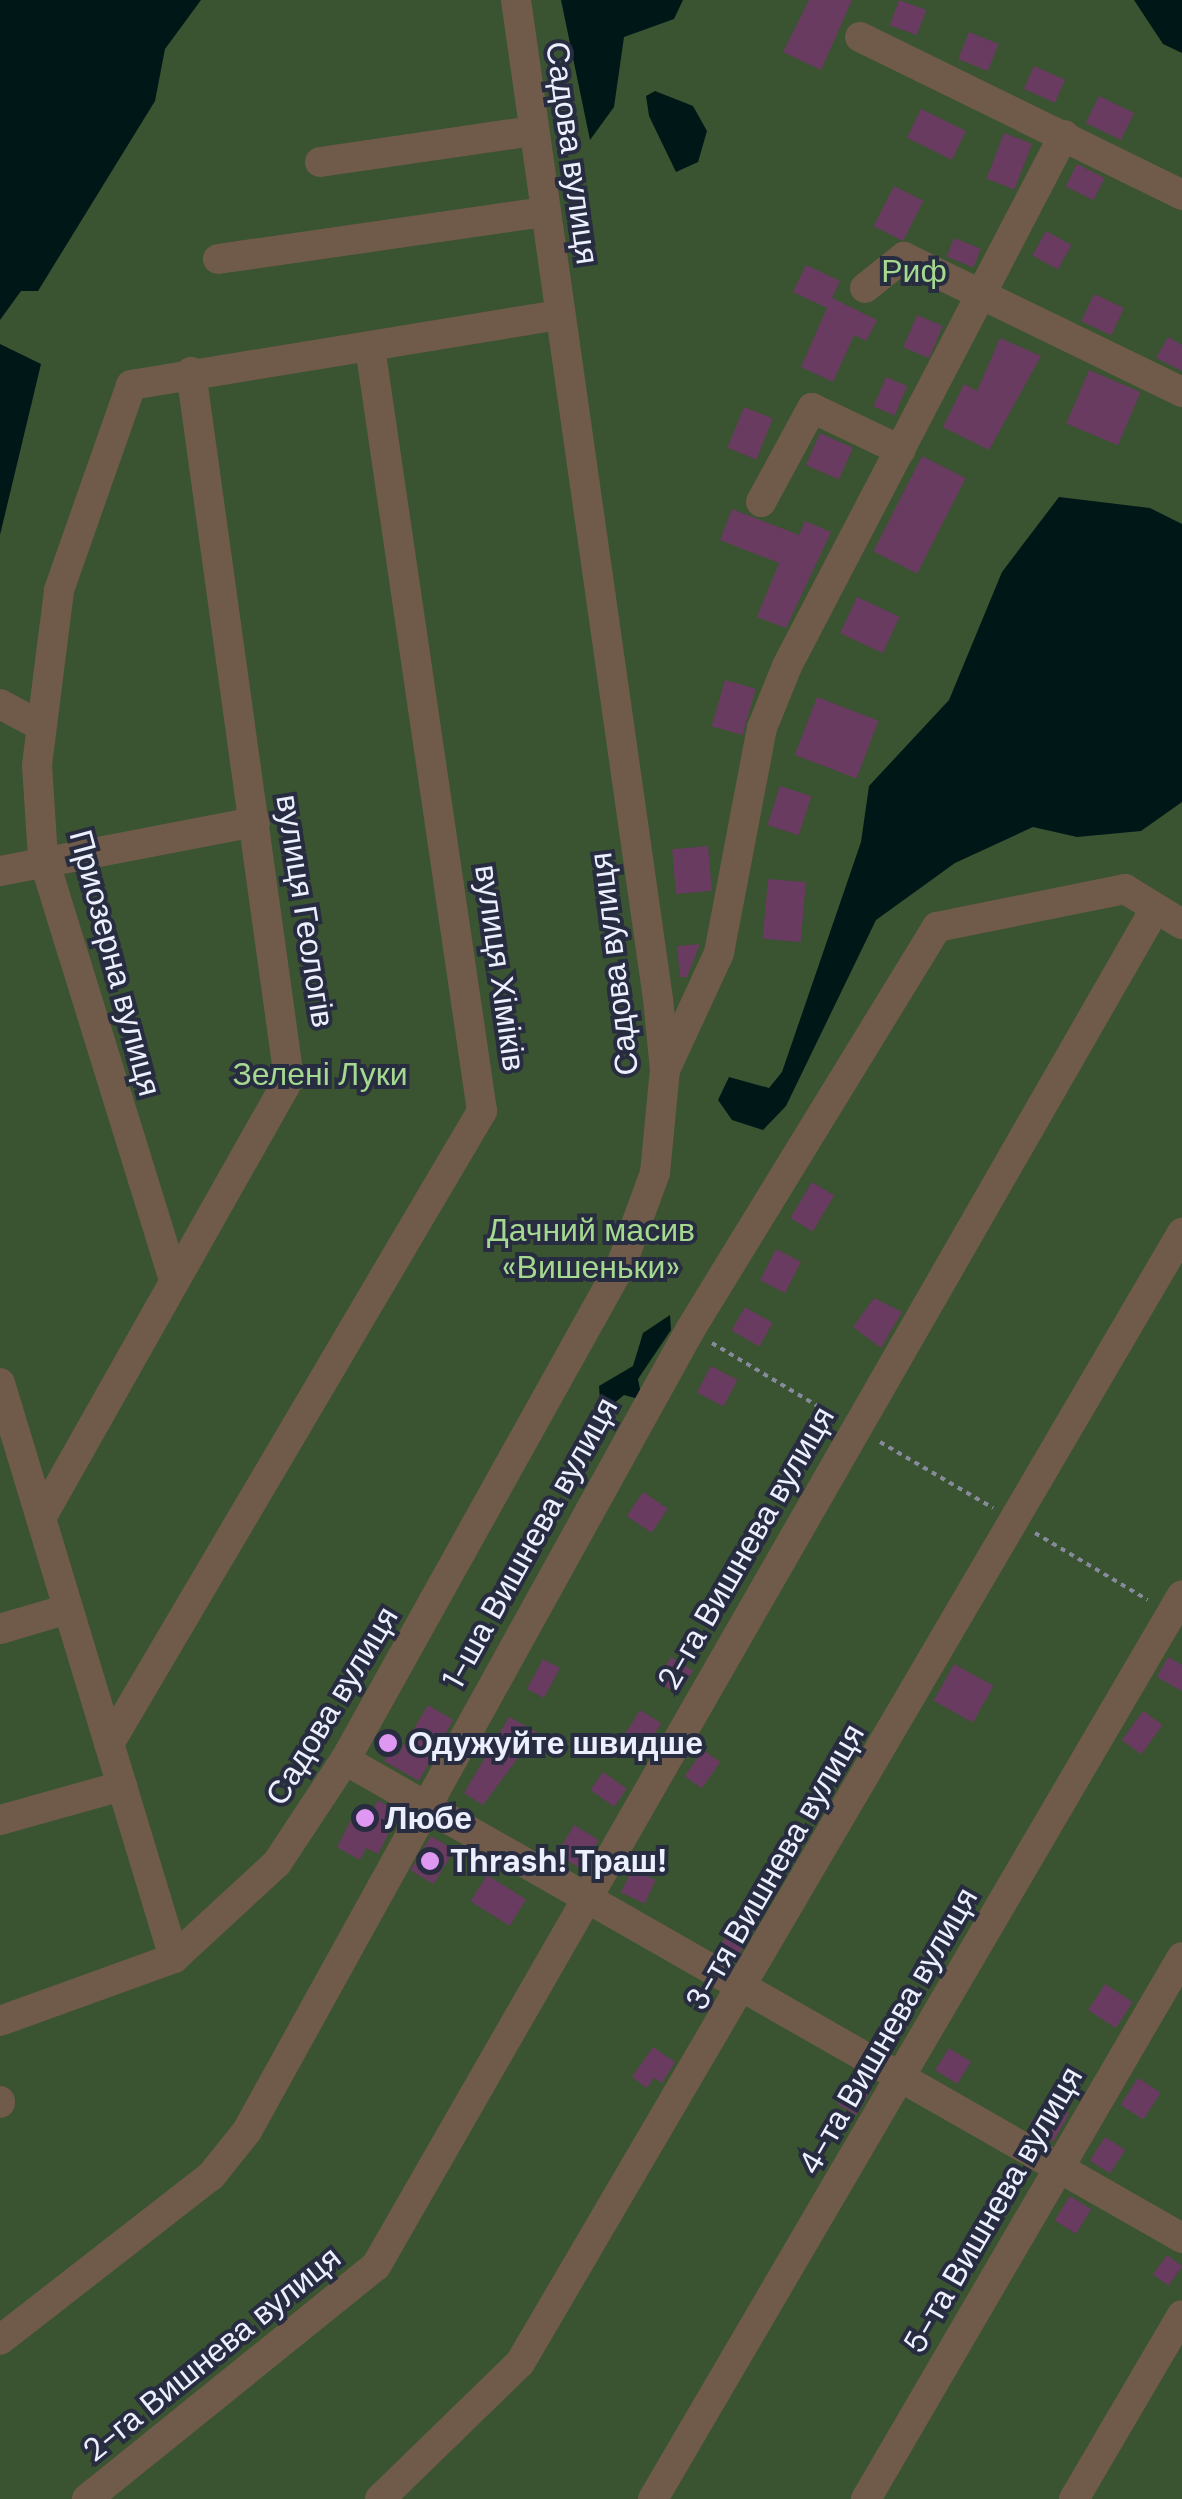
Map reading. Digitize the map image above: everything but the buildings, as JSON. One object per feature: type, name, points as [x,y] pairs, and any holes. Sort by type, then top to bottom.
[{"type":"street","name":"Садова вулиця","points":[[0,2020],[174,1958],[257,1887],[345,1760],[622,1263],[656,1172],[665,1070],[516,0]]},
{"type":"street","points":[[860,37],[1182,195]]},
{"type":"street","points":[[320,162],[532,131]]},
{"type":"street","points":[[665,1070],[718,953],[762,728],[900,450],[1064,135]]},
{"type":"street","points":[[218,259],[544,212]]},
{"type":"street","points":[[864,288],[904,256],[1182,392]]},
{"type":"street","name":"Приозерна вулиця","points":[[174,1280],[43,858],[39,724],[59,590],[131,385],[191,372],[560,315]]},
{"type":"street","name":"вулиця Хіміків","points":[[109,1744],[482,1111],[370,347]]},
{"type":"street","name":"вулиця Геологів","points":[[41,1518],[289,1079],[191,372]]},
{"type":"street","points":[[761,502],[812,408],[900,450]]},
{"type":"street","points":[[0,704],[39,724]]},
{"type":"street","points":[[0,872],[43,858],[255,822]]},
{"type":"street","name":"1-ша Вишнева вулиця","points":[[0,2340],[212,2176],[247,2131],[424,1804],[690,1330],[937,927],[1124,889],[1155,909]]},
{"type":"street","points":[[1155,909],[1182,924]]},
{"type":"street","name":"2-га Вишнева вулиця","points":[[87,2499],[376,2266],[584,1897],[1155,909]]},
{"type":"street","name":"3-тя Вишнева вулиця","points":[[380,2499],[520,2364],[746,1989],[1182,1233]]},
{"type":"street","points":[[0,1383],[8,1442],[41,1518],[174,1958]]},
{"type":"street","name":"4-та Вишнева вулиця","points":[[653,2499],[1177,1605]]},
{"type":"street","points":[[0,1628],[68,1609]]},
{"type":"street","points":[[345,1760],[1182,2238]]},
{"type":"street","points":[[0,1820],[122,1786]]},
{"type":"street","name":"5-та Вишнева вулиця","points":[[866,2499],[1182,1957]]},
{"type":"street","points":[[1074,2499],[1182,2315]]},
{"type":"path","points":[[690,1330],[1016,1522],[1177,1605]]},
{"type":"green space","name":"Дачний масив «Вишеньки»","points":[[0,0],[1182,0],[1182,2499],[0,2499]]},
{"type":"shaded area","points":[[0,0],[201,0],[165,49],[155,101],[38,291],[21,291],[0,320]]},
{"type":"shaded area","points":[[561,0],[683,0],[674,19],[624,37],[614,107],[590,140]]},
{"type":"shaded area","points":[[1134,0],[1182,0],[1182,53],[1163,44]]},
{"type":"shaded area","points":[[655,91],[693,106],[707,131],[698,162],[676,172],[649,116],[646,96]]},
{"type":"shaded area","points":[[0,344],[41,364],[0,535]]},
{"type":"shaded area","points":[[1059,497],[1150,508],[1182,524],[1182,802],[1141,831],[1077,837],[1033,827],[955,863],[876,920],[786,1106],[763,1130],[732,1120],[718,1100],[729,1077],[769,1088],[782,1072],[861,842],[869,786],[949,700],[1002,572]]},
{"type":"shaded area","points":[[670,1315],[671,1330],[638,1379],[642,1400],[624,1395],[601,1414],[599,1386],[633,1366],[643,1333]]},
{"type":"place","name":"Одужуйте швидше","points":[[388,1743]]},
{"type":"place","name":"Любе","points":[[365,1818]]},
{"type":"place","name":"Thrash! Траш!","points":[[430,1861]]},
{"type":"park label","name":"Риф","points":[[914,271]]},
{"type":"park label","name":"Зелені Луки","points":[[320,1074]]}]
